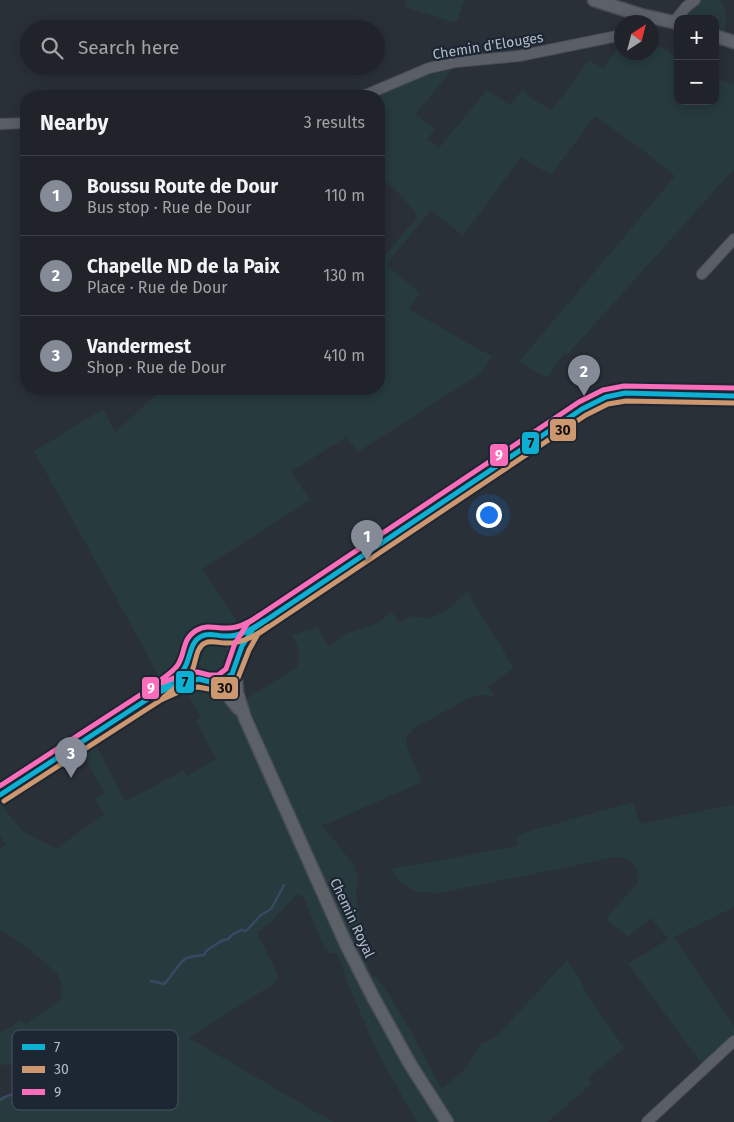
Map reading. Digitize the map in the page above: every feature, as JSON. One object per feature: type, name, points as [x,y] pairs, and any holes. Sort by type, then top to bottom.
[{"type":"main road","points":[[594,0],[641,15]]},
{"type":"main road","points":[[620,0],[644,8],[652,15]]},
{"type":"main road","points":[[659,19],[674,22]]},
{"type":"main road","points":[[719,37],[734,42]]},
{"type":"main road","points":[[158,693],[185,667],[191,647],[202,636],[210,634],[236,635],[253,629],[573,414],[597,401],[616,394],[626,393],[734,396]]},
{"type":"main road","points":[[0,795],[158,693],[181,683],[221,682],[232,674],[246,640],[253,629]]},
{"type":"main road","points":[[224,636],[233,645],[236,663]]},
{"type":"main road","points":[[188,654],[190,668],[203,681]]},
{"type":"main road","name":"Chemin Royal","points":[[236,663],[237,693],[245,718],[346,944],[410,1064],[447,1122]]},
{"type":"main road","name":"Chemin Royal","points":[[203,681],[225,692],[245,718]]},
{"type":"street","points":[[681,15],[686,7],[695,0]]},
{"type":"street","name":"Chemin d'Elouges","points":[[377,90],[429,68],[456,62],[520,56],[614,37]]},
{"type":"street","points":[[0,124],[20,123]]},
{"type":"street","points":[[702,274],[734,239]]},
{"type":"street","points":[[647,1122],[734,1041]]},
{"type":"green space","points":[[407,0],[464,0],[456,23],[405,7]]},
{"type":"green space","points":[[693,0],[720,0],[725,10],[726,19],[722,38],[719,37],[719,15],[681,15]]},
{"type":"green space","points":[[659,46],[669,50],[669,53],[674,55],[674,105],[719,105],[719,79],[734,84],[734,169],[568,354],[564,353],[548,378],[519,362],[675,176],[595,116],[551,175],[521,157],[463,236],[431,210],[386,265],[420,293],[409,309],[492,356],[481,373],[358,452],[346,437],[291,472],[310,500],[202,569],[244,632],[210,634],[164,686],[34,451],[103,409],[124,447],[116,431],[156,395],[385,395],[385,256],[418,216],[399,193],[385,181],[385,90],[377,90],[429,68],[453,68],[416,114],[435,129],[427,139],[439,148],[487,90],[510,105],[523,89],[529,97],[551,110],[589,60],[603,69],[614,52],[614,60],[659,60]]},
{"type":"green space","points":[[467,591],[514,668],[488,686],[494,696],[479,695],[465,700],[416,727],[407,736],[406,744],[422,782],[329,823],[321,824],[354,865],[358,878],[356,896],[362,936],[361,949],[372,975],[377,977],[403,1017],[442,1089],[468,1066],[481,1044],[497,1036],[567,960],[579,977],[586,993],[624,1048],[588,1078],[591,1084],[548,1122],[417,1122],[376,1048],[337,953],[330,953],[324,947],[303,896],[297,894],[272,921],[257,933],[276,971],[278,977],[276,982],[189,1038],[333,1122],[0,1122],[0,1100],[12,1094],[12,1110],[178,1110],[178,1030],[12,1030],[12,1063],[0,1065],[0,1033],[20,1020],[27,1024],[60,1000],[63,989],[58,974],[24,945],[0,930],[0,849],[6,845],[0,835],[0,803],[21,830],[56,849],[104,814],[95,799],[104,793],[78,745],[92,735],[125,801],[183,771],[187,776],[216,759],[196,721],[201,717],[184,689],[195,687],[222,696],[232,704],[292,810],[246,699],[296,668],[299,655],[298,647],[292,635],[318,627],[329,647],[344,634],[376,624],[392,612],[399,623],[412,616],[429,619],[447,610]]},
{"type":"green space","points":[[213,642],[219,643],[224,647],[228,652],[228,664],[224,669],[219,673],[213,674],[207,673],[202,669],[198,664],[197,658],[198,652],[202,647],[207,643]]},
{"type":"green space","points":[[633,802],[640,824],[734,804],[734,907],[674,937],[734,1026],[734,1041],[705,1068],[628,964],[668,939],[651,918],[627,937],[606,918],[638,883],[638,872],[631,861],[622,857],[616,857],[439,893],[411,889],[401,882],[392,869],[518,846],[518,835]]},
{"type":"waterway","points":[[151,981],[164,984],[187,958],[204,955],[206,951],[221,941],[228,939],[241,930],[246,931],[261,915],[271,909],[284,885]]},
{"type":"waterway","points":[[0,1100],[12,1094]]},
{"type":"transit line","name":"9","points":[[0,786],[154,686],[179,676],[197,672],[218,675],[226,669],[235,643],[248,623],[579,402],[603,390],[624,386],[734,388]]},
{"type":"transit line","name":"7","points":[[0,795],[157,693],[181,683],[199,679],[214,683],[221,682],[232,674],[242,646],[253,629],[582,409],[606,397],[625,393],[734,396]]},
{"type":"transit line","name":"30","points":[[4,801],[161,700],[183,690],[198,687],[214,690],[225,688],[238,678],[249,650],[258,634],[586,415],[608,404],[626,401],[734,403]]},
{"type":"transit line","name":"9","points":[[153,686],[177,666],[188,638],[197,630],[209,627],[237,627],[260,615]]},
{"type":"transit line","name":"7","points":[[158,692],[181,673],[186,665],[192,646],[202,636],[207,634],[225,636],[241,634],[264,621]]},
{"type":"transit line","name":"30","points":[[163,698],[192,671],[198,651],[202,645],[210,642],[231,643],[242,641],[268,627]]},
{"type":"place","name":"Chapelle ND de la Paix","points":[[584,396]]},
{"type":"place","name":"Boussu Route de Dour","points":[[367,561]]},
{"type":"place","name":"Vandermest","points":[[71,778]]}]
